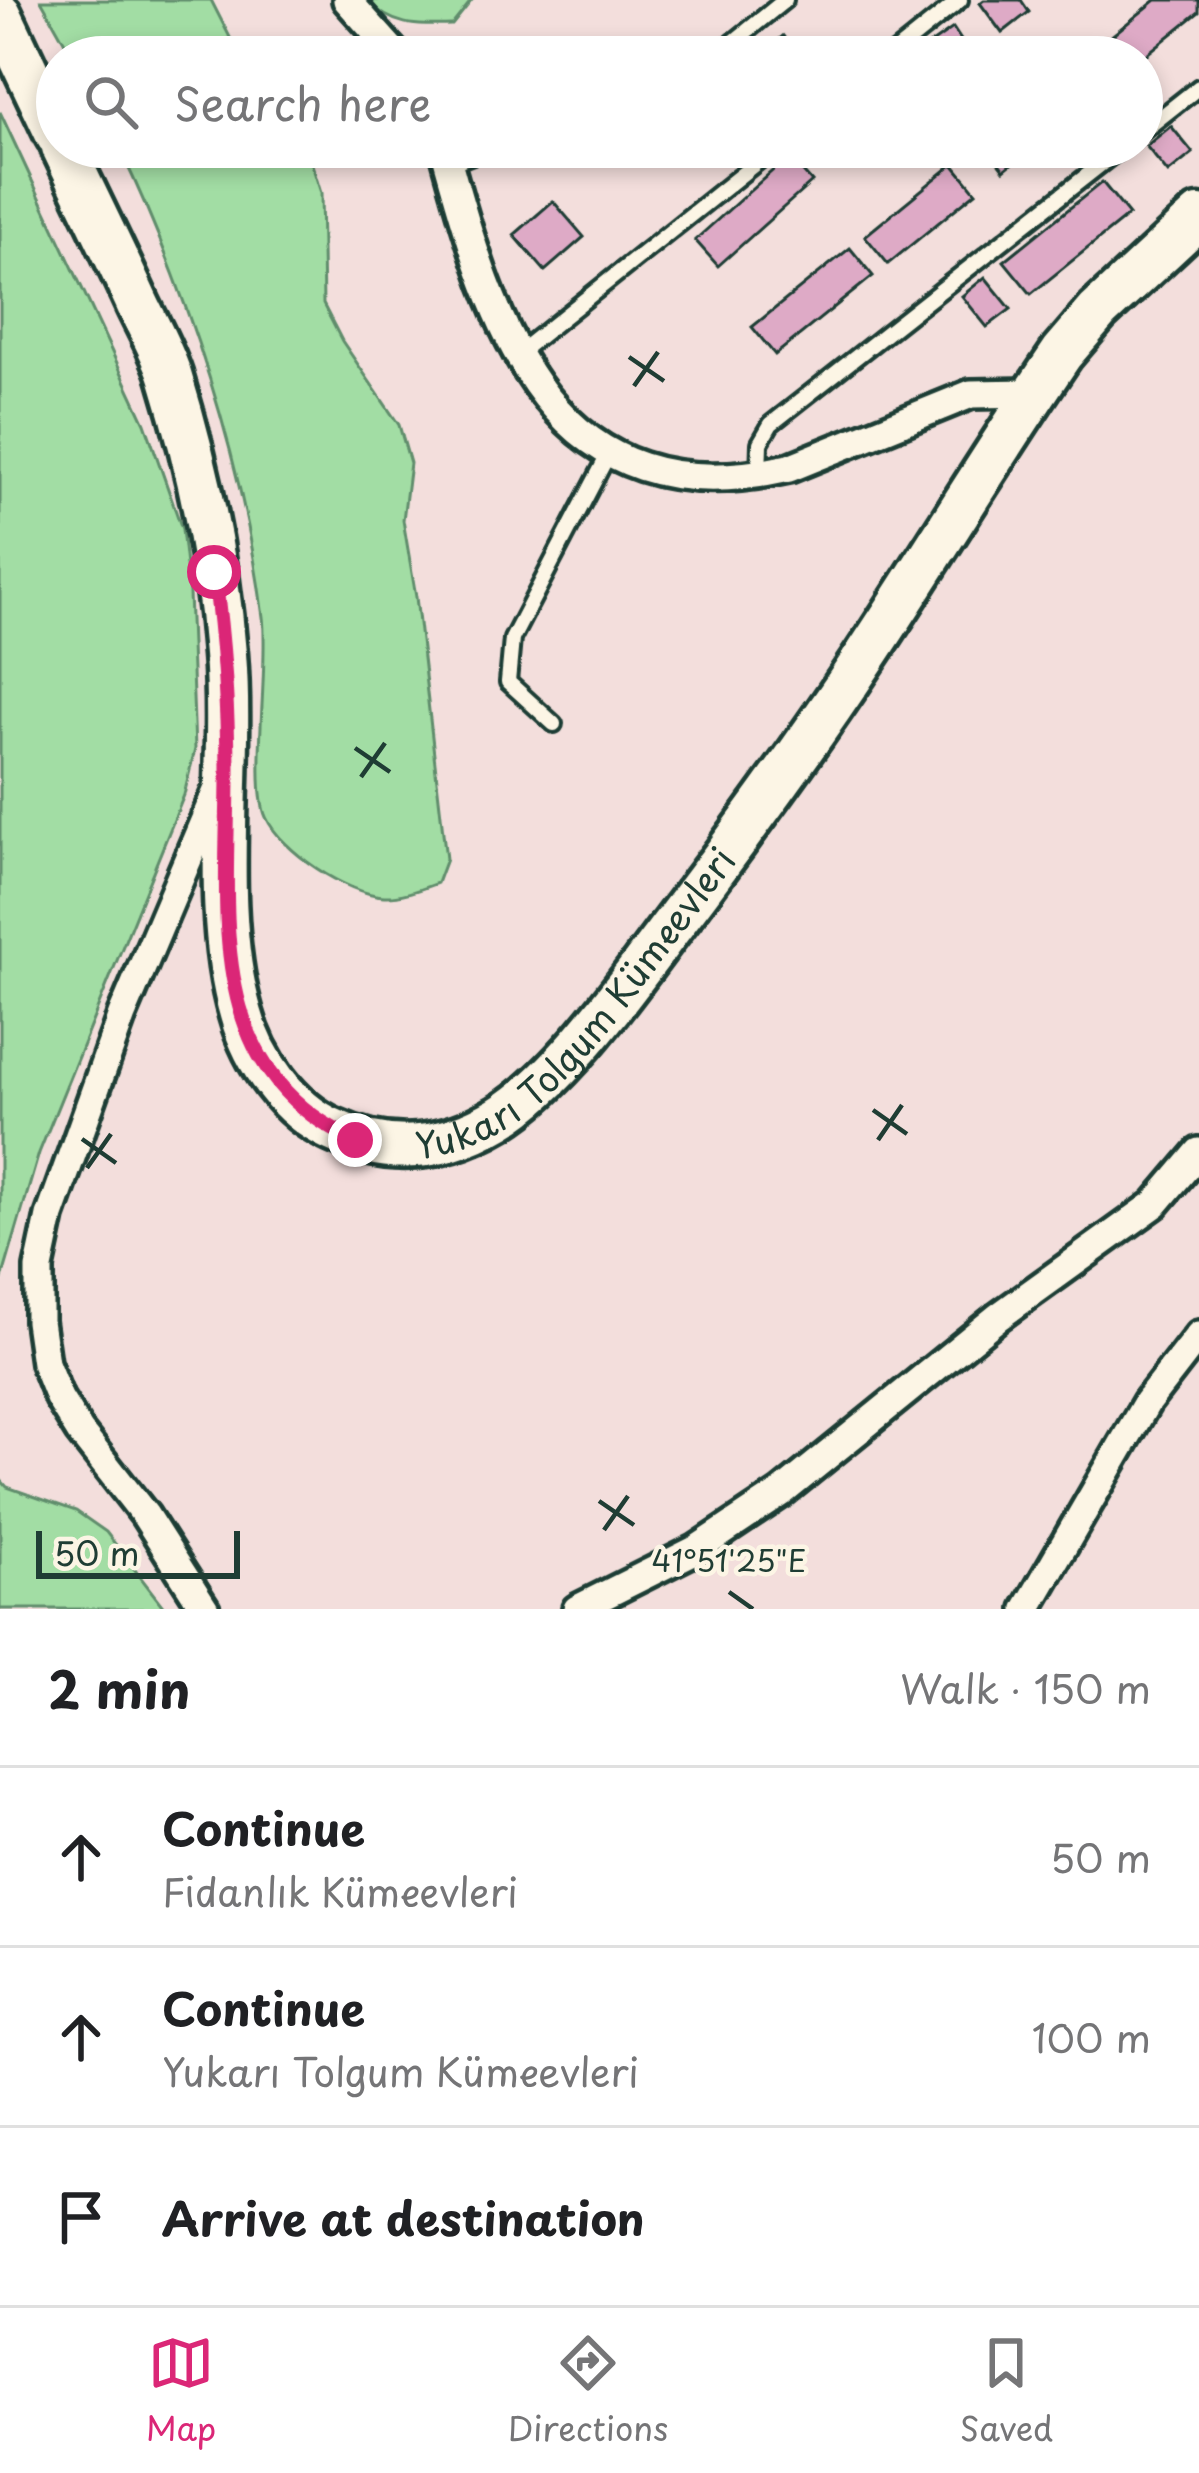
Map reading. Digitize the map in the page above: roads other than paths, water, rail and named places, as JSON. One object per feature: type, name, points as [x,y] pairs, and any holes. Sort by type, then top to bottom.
[{"type":"main road","points":[[0,14],[36,90]]},
{"type":"main road","name":"Yukarı Tolgum Kümeevleri","points":[[73,168],[169,371],[214,572],[225,654],[227,913],[232,976],[242,1018],[262,1064],[288,1099],[319,1124],[355,1140],[395,1148],[432,1147],[468,1134],[504,1115],[540,1086],[640,968],[807,742],[1061,353],[1098,311],[1199,218]]},
{"type":"street","points":[[346,0],[379,36]]},
{"type":"street","points":[[450,168],[477,266],[517,353],[556,406],[609,453],[632,466],[690,479],[759,475],[789,468],[970,394],[1035,393]]},
{"type":"street","points":[[205,1609],[145,1515],[59,1398],[42,1342],[39,1268],[50,1216],[115,1035],[228,766]]},
{"type":"street","points":[[584,1607],[697,1549],[781,1492],[998,1317],[1155,1204],[1199,1152]]},
{"type":"street","points":[[1027,1609],[1147,1402],[1199,1334]]},
{"type":"lane","points":[[740,36],[784,0]]},
{"type":"lane","points":[[915,36],[960,0]]},
{"type":"lane","points":[[1163,115],[1199,87]]},
{"type":"lane","points":[[517,353],[750,168]]},
{"type":"lane","points":[[759,475],[760,443],[771,424],[1096,168]]},
{"type":"lane","points":[[554,724],[508,682],[512,639],[609,453]]}]
